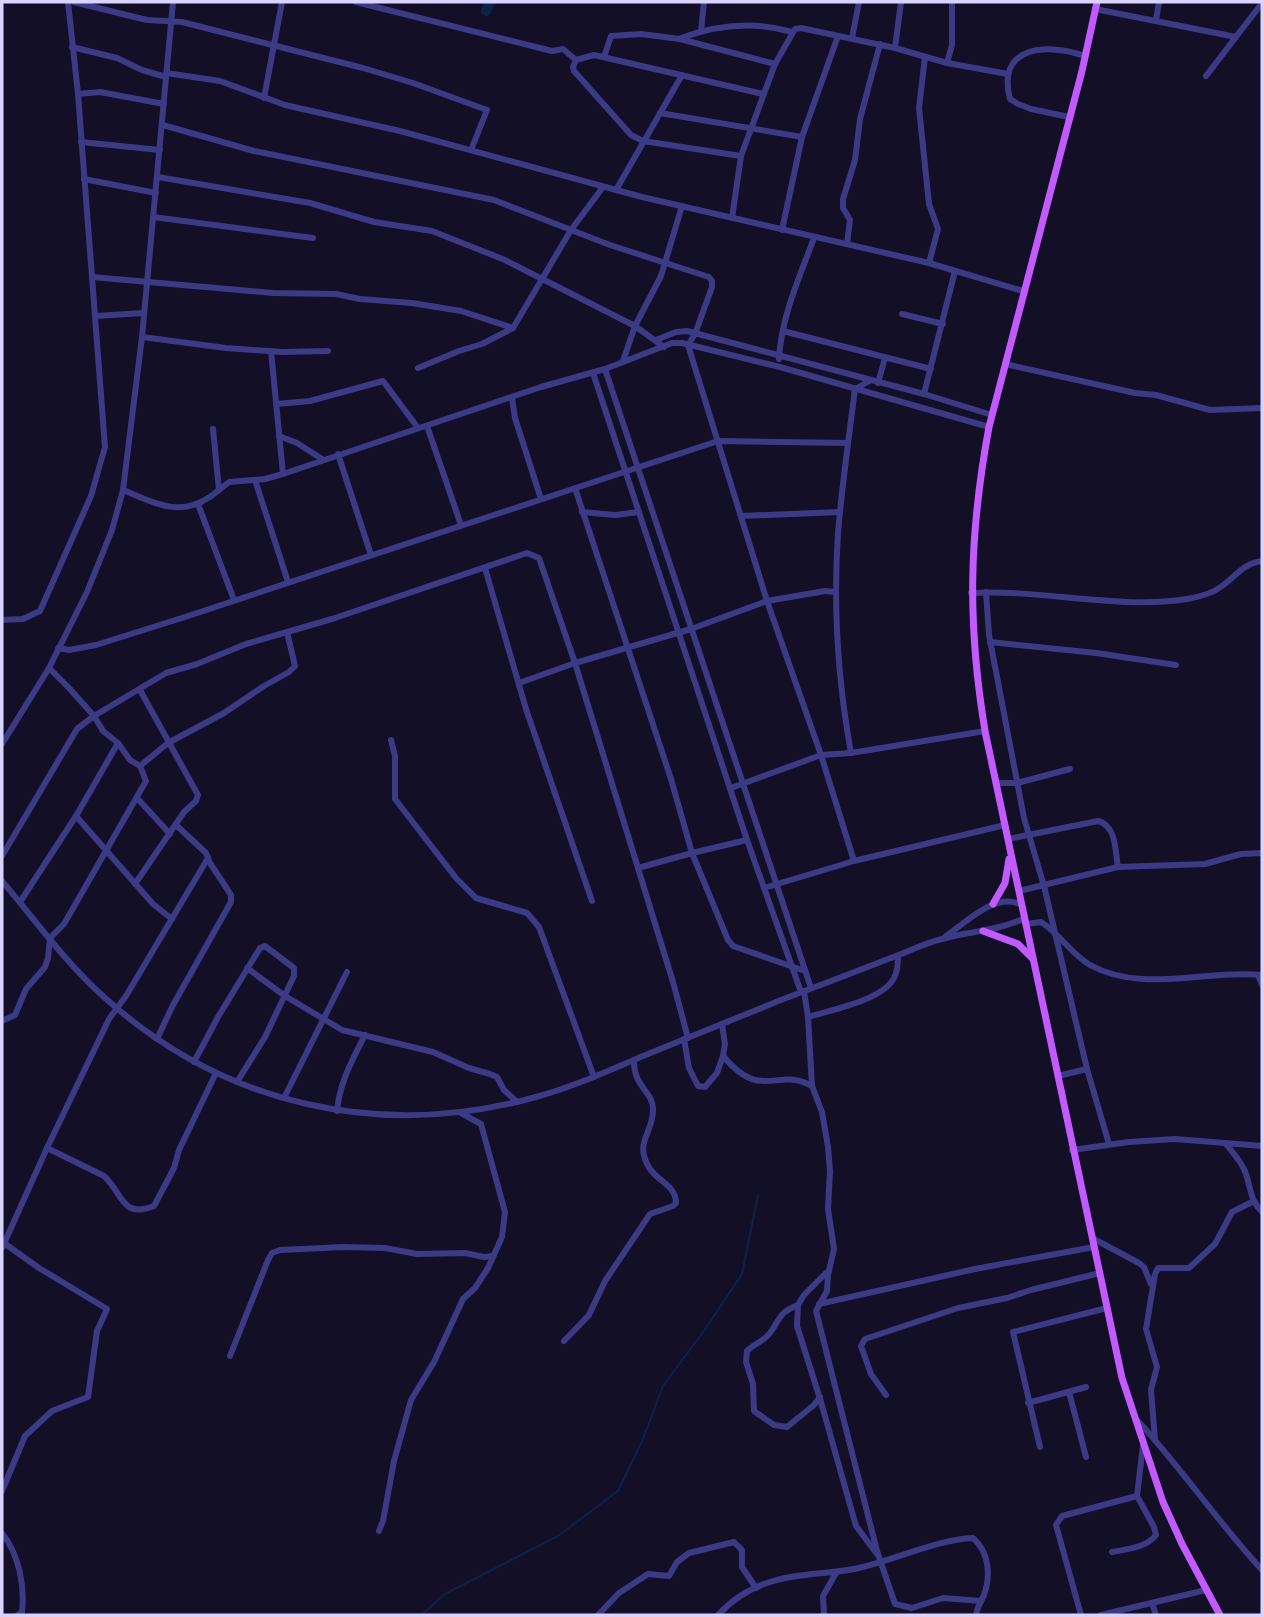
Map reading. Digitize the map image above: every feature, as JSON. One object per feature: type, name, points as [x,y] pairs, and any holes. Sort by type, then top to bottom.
[{"type":"main road","points":[[1096,6],[989,427],[976,506],[971,593],[974,651],[985,731],[1072,1150],[1134,1417],[1163,1502],[1220,1615]]},
{"type":"main road","points":[[993,904],[1005,883],[1009,843]]},
{"type":"main road","points":[[983,931],[1018,944],[1032,958]]},
{"type":"street","points":[[2,620],[23,619],[40,611],[94,488],[105,447],[78,94],[72,47],[71,2],[147,20],[182,22],[413,82],[488,110],[471,150]]},
{"type":"street","points":[[2,744],[49,668],[87,592],[107,542],[123,490],[142,337],[173,2]]},
{"type":"street","points":[[264,99],[282,2]]},
{"type":"street","points":[[356,2],[552,51],[563,49],[576,60]]},
{"type":"street","points":[[701,31],[704,2]]},
{"type":"street","points":[[852,38],[859,2]]},
{"type":"street","points":[[895,48],[901,2]]},
{"type":"street","points":[[947,63],[952,45],[952,2]]},
{"type":"street","points":[[1156,20],[1159,2]]},
{"type":"street","points":[[1206,76],[1262,3]]},
{"type":"street","points":[[1096,6],[1236,37]]},
{"type":"street","points":[[680,39],[721,27],[761,26],[792,32],[801,28],[880,44],[947,63],[1008,74]]},
{"type":"street","points":[[732,218],[741,156],[775,64],[792,32]]},
{"type":"street","points":[[604,57],[611,36],[658,35],[775,64]]},
{"type":"street","points":[[782,230],[802,137],[838,36]]},
{"type":"street","points":[[847,244],[850,220],[843,199],[855,160],[860,119],[880,44]]},
{"type":"street","points":[[72,47],[117,58],[142,70],[227,83],[264,99],[400,131],[603,187],[929,263],[1023,291]]},
{"type":"street","points":[[1069,117],[1018,104],[1010,99],[1008,74],[1012,63],[1019,55],[1028,51],[1043,50],[1085,56]]},
{"type":"street","points":[[576,60],[594,55],[763,94]]},
{"type":"street","points":[[925,57],[919,108],[929,204],[938,234],[929,263]]},
{"type":"street","points":[[576,60],[574,71],[631,135],[643,141],[741,156]]},
{"type":"street","points":[[616,190],[682,75]]},
{"type":"street","points":[[78,94],[100,92],[164,104]]},
{"type":"street","points":[[660,113],[802,137]]},
{"type":"street","points":[[163,125],[254,151],[494,200],[570,230],[709,277],[712,281],[695,334],[688,345],[767,601],[821,755],[854,861]]},
{"type":"street","points":[[81,142],[160,150]]},
{"type":"street","points":[[158,177],[310,203],[374,222],[432,231],[542,278],[635,326],[664,347]]},
{"type":"street","points":[[84,180],[156,194]]},
{"type":"street","points":[[418,368],[482,344],[513,328],[570,230],[603,187]]},
{"type":"street","points":[[623,361],[635,326],[666,263],[682,206]]},
{"type":"street","points":[[153,217],[313,238]]},
{"type":"street","points":[[780,367],[779,357],[791,295],[801,279],[814,237]]},
{"type":"street","points":[[924,394],[956,271]]},
{"type":"street","points":[[92,277],[273,293],[337,294],[360,299],[431,305],[513,328]]},
{"type":"street","points":[[96,316],[144,313]]},
{"type":"street","points":[[902,314],[943,324]]},
{"type":"street","points":[[656,340],[676,332],[687,331],[924,394],[992,415]]},
{"type":"street","points":[[783,331],[931,369]]},
{"type":"street","points":[[142,337],[226,348],[328,351]]},
{"type":"street","points":[[123,490],[166,508],[198,504],[229,482],[283,474],[682,342],[989,427]]},
{"type":"street","points":[[271,351],[283,474]]},
{"type":"street","points":[[855,389],[874,382],[885,358]]},
{"type":"street","points":[[1005,364],[1135,393],[1156,395],[1210,410],[1262,408]]},
{"type":"street","points":[[605,369],[805,971],[812,1086],[822,1112],[828,1147],[828,1209],[834,1249],[827,1291],[816,1311],[877,1551],[895,1604],[912,1608],[943,1598],[981,1601]]},
{"type":"street","points":[[593,373],[747,839],[793,967],[805,990]]},
{"type":"street","points":[[276,404],[310,401],[383,381],[418,428]]},
{"type":"street","points":[[851,753],[843,701],[836,592],[840,512],[855,389]]},
{"type":"street","points":[[512,398],[515,418],[541,499]]},
{"type":"street","points":[[427,426],[461,525]]},
{"type":"street","points":[[213,429],[219,490]]},
{"type":"street","points":[[279,436],[297,443],[322,459]]},
{"type":"street","points":[[58,648],[69,650],[96,645],[718,441],[848,443]]},
{"type":"street","points":[[338,454],[371,555]]},
{"type":"street","points":[[255,480],[288,582]]},
{"type":"street","points":[[575,488],[671,779],[692,853],[728,940],[733,946],[805,971]]},
{"type":"street","points":[[198,504],[234,600]]},
{"type":"street","points":[[582,512],[615,515],[639,512]]},
{"type":"street","points":[[741,516],[840,512]]},
{"type":"street","points":[[2,856],[77,729],[93,716],[166,673],[197,664],[246,644],[527,553],[539,558],[575,663],[673,982],[686,1039],[689,1068],[698,1086],[705,1087],[712,1082],[723,1056],[725,1044],[722,1024]]},
{"type":"street","points":[[656,560],[666,555]]},
{"type":"street","points":[[971,593],[1146,604],[1207,595],[1222,587],[1238,571],[1254,562],[1262,561]]},
{"type":"street","points":[[485,568],[526,709],[592,901]]},
{"type":"street","points":[[519,683],[575,663],[680,633],[767,601],[825,591],[836,592]]},
{"type":"street","points":[[986,592],[990,642],[1017,783],[1087,1069],[1109,1144]]},
{"type":"street","points":[[140,766],[168,743],[225,713],[264,685],[289,672],[295,666],[288,632]]},
{"type":"street","points":[[990,642],[1176,665]]},
{"type":"street","points":[[49,668],[93,716],[110,746],[110,757]]},
{"type":"street","points":[[135,884],[198,795],[139,690]]},
{"type":"street","points":[[2,1021],[15,1014],[26,989],[45,967],[50,938],[64,924],[146,781],[140,766],[130,761],[118,743],[103,731]]},
{"type":"street","points":[[731,788],[821,755],[851,753],[985,731]]},
{"type":"street","points":[[391,740],[395,756],[395,799],[456,878],[476,898],[527,913],[539,927],[594,1076]]},
{"type":"street","points":[[20,902],[76,816],[118,743]]},
{"type":"street","points":[[997,783],[1017,783],[1070,769]]},
{"type":"street","points":[[138,798],[170,834]]},
{"type":"street","points":[[76,816],[153,904],[172,919]]},
{"type":"street","points":[[1009,843],[1029,834],[1098,821],[1111,830],[1118,867]]},
{"type":"street","points":[[157,1039],[231,902],[231,895],[202,849],[176,825]]},
{"type":"street","points":[[764,888],[854,861],[1005,825]]},
{"type":"street","points":[[638,868],[747,839]]},
{"type":"street","points":[[1019,891],[1118,867],[1205,864],[1241,854],[1262,853]]},
{"type":"street","points":[[2,1491],[25,1436],[52,1411],[88,1397],[97,1331],[107,1309],[3,1246],[100,1036],[208,859]]},
{"type":"street","points":[[2,881],[90,984],[117,1009],[157,1039],[194,1062],[237,1082],[284,1098],[337,1111],[370,1115],[426,1116],[517,1102],[594,1076],[805,990],[941,939],[1025,921],[1041,922],[1090,965],[1110,973],[1134,979],[1259,973],[1262,985]]},
{"type":"street","points":[[941,939],[993,904],[1007,900],[1022,905]]},
{"type":"street","points":[[194,1062],[260,948],[270,948],[295,971],[265,1037],[237,1082]]},
{"type":"street","points":[[808,1017],[869,998],[893,980],[898,956]]},
{"type":"street","points":[[247,968],[285,996],[342,1030],[433,1052],[469,1068],[490,1073],[497,1077],[504,1090],[517,1102]]},
{"type":"street","points":[[284,1098],[347,972]]},
{"type":"street","points":[[337,1111],[342,1081],[365,1035]]},
{"type":"street","points":[[723,1056],[730,1065],[752,1081],[804,1082],[812,1086]]},
{"type":"street","points":[[564,1341],[589,1315],[605,1281],[650,1214],[676,1203],[673,1191],[651,1169],[645,1157],[643,1141],[653,1109],[651,1101],[636,1079],[634,1060]]},
{"type":"street","points":[[1058,1076],[1087,1069]]},
{"type":"street","points":[[47,1148],[104,1176],[123,1203],[133,1210],[154,1206],[216,1073]]},
{"type":"street","points":[[379,1531],[411,1399],[434,1363],[463,1299],[488,1268],[505,1224],[502,1197],[481,1124],[459,1112]]},
{"type":"street","points":[[1072,1150],[1175,1139],[1262,1146]]},
{"type":"street","points":[[1226,1144],[1238,1158],[1246,1174],[1252,1202],[1262,1212]]},
{"type":"street","points":[[1155,1440],[1151,1390],[1157,1367],[1146,1329],[1152,1285],[1158,1268],[1189,1268],[1215,1244],[1233,1212],[1252,1202]]},
{"type":"street","points":[[1092,1238],[1144,1267],[1152,1285]]},
{"type":"street","points":[[230,1356],[272,1253],[280,1250],[345,1247],[385,1248],[417,1255],[465,1253],[493,1256]]},
{"type":"street","points":[[819,1304],[975,1269],[1094,1247]]},
{"type":"street","points":[[829,1270],[804,1295],[798,1305],[797,1326],[856,1526],[882,1561]]},
{"type":"street","points":[[886,1395],[871,1374],[862,1346],[865,1339],[958,1308],[1100,1273]]},
{"type":"street","points":[[798,1305],[786,1310],[775,1322],[771,1332],[747,1351],[746,1362],[753,1384],[754,1411],[774,1425],[787,1427],[820,1397]]},
{"type":"street","points":[[1040,1447],[1014,1330],[1107,1308]]},
{"type":"street","points":[[1028,1402],[1086,1387]]},
{"type":"street","points":[[1069,1392],[1086,1457]]},
{"type":"street","points":[[1134,1417],[1262,1570]]},
{"type":"street","points":[[1112,1552],[1151,1542],[1156,1535],[1137,1496],[1143,1444]]},
{"type":"street","points":[[1081,1615],[1056,1525],[1058,1520],[1062,1516],[1137,1496]]},
{"type":"street","points":[[2,1533],[15,1555],[19,1570],[23,1603],[22,1612],[18,1615]]},
{"type":"street","points":[[718,1615],[729,1603],[779,1579],[836,1573],[973,1538],[988,1563],[984,1594],[976,1615]]},
{"type":"street","points":[[598,1615],[619,1592],[648,1574],[669,1576],[677,1562],[690,1553],[734,1542],[742,1550],[742,1566],[756,1588]]},
{"type":"street","points":[[824,1615],[823,1596],[836,1573]]},
{"type":"street","points":[[1101,1615],[1206,1590]]},
{"type":"street","points":[[1152,1603],[1156,1615]]},
{"type":"waterway","points":[[486,11],[490,2]]},
{"type":"waterway","points":[[422,1615],[443,1595],[558,1536],[618,1491],[643,1439],[663,1386],[742,1274],[758,1195]]}]
